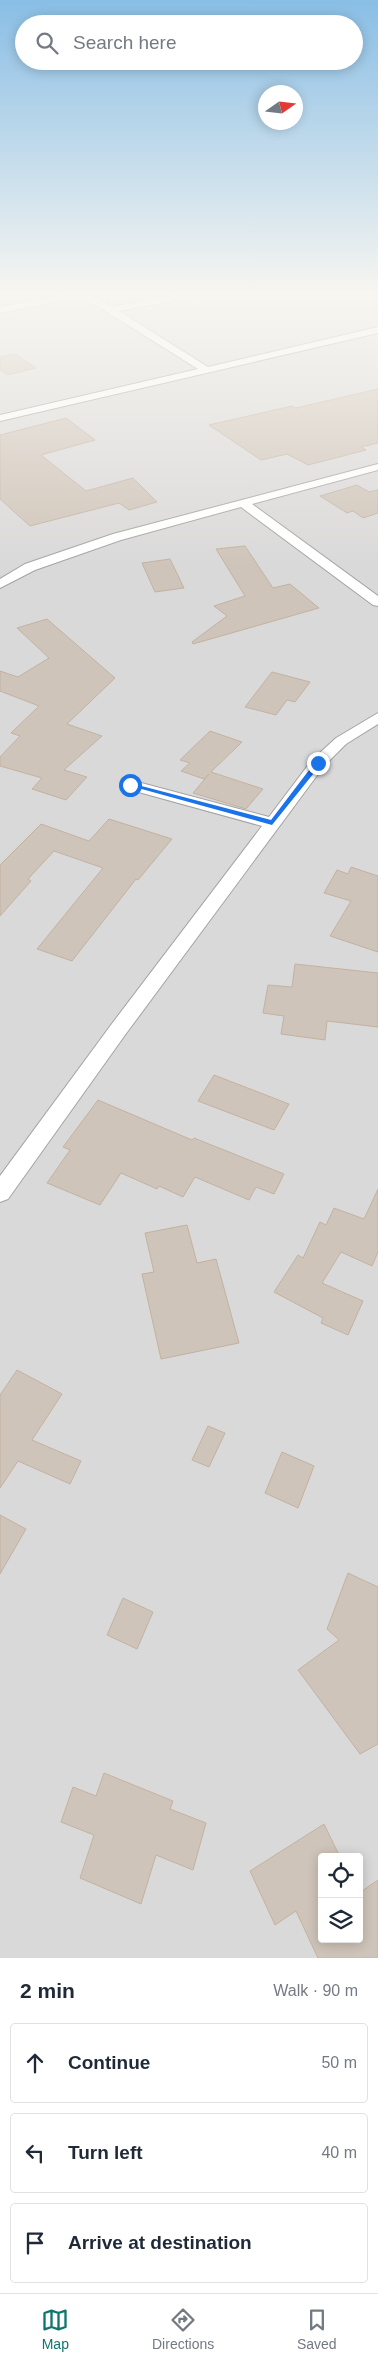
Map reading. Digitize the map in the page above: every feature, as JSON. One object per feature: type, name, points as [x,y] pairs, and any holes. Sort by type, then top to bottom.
[{"type":"street","points":[[0,418],[149,383]]},
{"type":"street","points":[[0,584],[30,567],[117,537],[378,467]]},
{"type":"street","points":[[242,503],[378,602]]},
{"type":"street","points":[[0,1193],[318,763],[341,741],[378,717]]},
{"type":"street","points":[[130,785],[272,823]]},
{"type":"shaded area","points":[[0,383],[378,383],[378,1958],[0,1958]]},
{"type":"building","points":[[378,389],[378,443],[361,447],[366,450],[308,465],[287,454],[261,460],[209,425],[292,406],[296,408]]},
{"type":"building","points":[[66,418],[95,440],[41,455],[86,491],[133,478],[157,502],[129,510],[119,503],[30,526],[0,499],[0,435]]},
{"type":"building","points":[[357,485],[369,492],[378,490],[378,513],[363,518],[353,511],[347,513],[320,496]]},
{"type":"building","points":[[245,546],[273,588],[290,584],[319,608],[193,644],[192,642],[227,616],[214,606],[245,596],[216,549]]},
{"type":"building","points":[[170,559],[184,588],[155,592],[142,563]]},
{"type":"building","points":[[47,619],[115,678],[67,724],[102,736],[64,770],[87,777],[66,800],[32,789],[42,778],[0,766],[0,757],[20,736],[11,733],[39,706],[0,691],[0,671],[18,677],[49,658],[17,628]]},
{"type":"building","points":[[272,672],[310,682],[295,702],[287,700],[276,715],[245,707]]},
{"type":"building","points":[[210,731],[242,742],[211,772],[263,789],[246,809],[193,793],[209,774],[204,779],[181,771],[190,763],[180,760]]},
{"type":"building","points":[[109,819],[172,839],[138,880],[136,879],[72,961],[37,949],[103,868],[54,851],[28,879],[31,881],[0,916],[0,865],[41,824],[89,841]]},
{"type":"building","points":[[351,867],[378,876],[378,952],[330,936],[351,901],[324,893],[337,870],[348,874]]},
{"type":"building","points":[[295,964],[378,973],[378,1027],[327,1021],[325,1040],[281,1034],[284,1016],[263,1013],[268,985],[292,987]]},
{"type":"building","points":[[214,1075],[289,1104],[274,1130],[198,1101]]},
{"type":"building","points":[[98,1100],[192,1140],[194,1138],[284,1174],[274,1194],[256,1187],[249,1200],[195,1177],[183,1197],[159,1186],[157,1189],[121,1173],[100,1205],[47,1183],[70,1150],[63,1147]]},
{"type":"building","points":[[378,1189],[378,1252],[372,1266],[341,1252],[322,1283],[363,1301],[348,1335],[321,1323],[323,1318],[274,1292],[298,1255],[303,1258],[320,1222],[326,1225],[334,1208],[364,1219]]},
{"type":"building","points":[[187,1225],[197,1263],[216,1259],[239,1343],[161,1359],[142,1274],[154,1272],[145,1233]]},
{"type":"building","points":[[17,1370],[62,1394],[32,1440],[81,1461],[70,1484],[18,1461],[0,1488],[0,1395]]},
{"type":"building","points":[[208,1426],[225,1433],[209,1467],[192,1460]]},
{"type":"building","points":[[282,1452],[314,1466],[298,1508],[265,1493]]},
{"type":"building","points":[[0,1515],[26,1529],[0,1574]]},
{"type":"building","points":[[348,1573],[378,1587],[378,1744],[360,1754],[298,1670],[339,1640],[327,1629]]},
{"type":"building","points":[[123,1598],[153,1612],[137,1649],[107,1635]]},
{"type":"building","points":[[104,1773],[173,1801],[170,1809],[206,1823],[193,1870],[156,1855],[141,1904],[80,1878],[94,1835],[61,1822],[73,1787],[96,1796]]},
{"type":"building","points":[[324,1824],[338,1853],[318,1853],[318,1943],[363,1943],[363,1890],[378,1880],[378,1958],[318,1958],[296,1911],[275,1925],[250,1871]]},
{"type":"route","points":[[130,785],[272,823],[318,763]]}]
